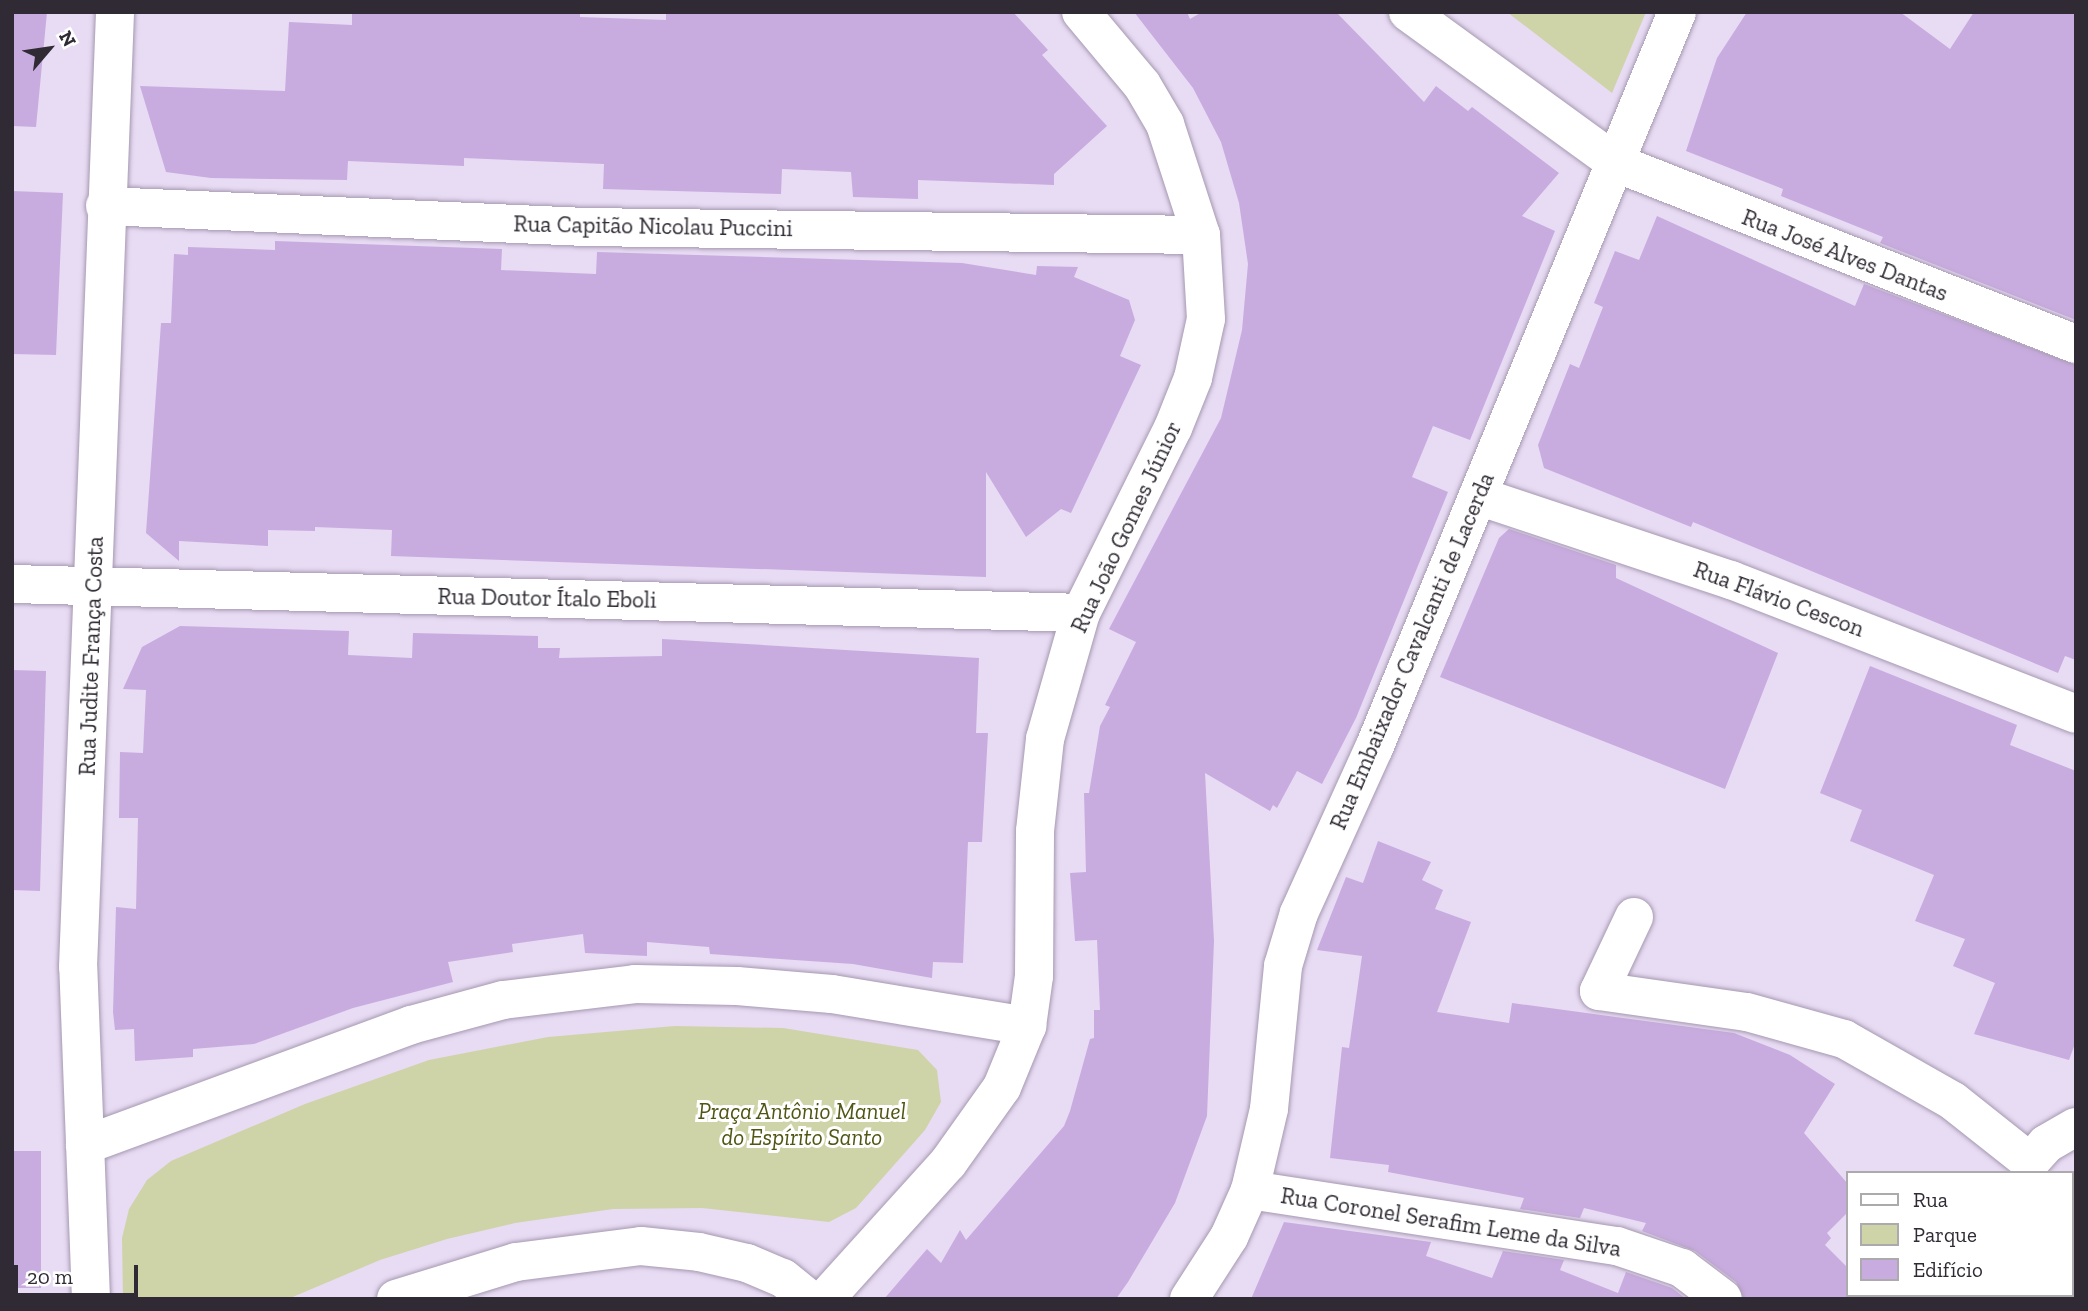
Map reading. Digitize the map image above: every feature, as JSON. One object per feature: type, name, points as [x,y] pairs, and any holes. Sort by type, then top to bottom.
[{"type":"street","name":"Rua Judite França Costa","points":[[91,1299],[78,967],[94,587],[105,206],[116,12]]},
{"type":"street","name":"Rua João Gomes Júnior","points":[[825,1299],[948,1163],[1002,1087],[1027,1026],[1034,976],[1035,831],[1045,739],[1081,613],[1193,378],[1206,319],[1201,235],[1165,124],[1142,85],[1081,12]]},
{"type":"street","name":"Rua José Alves Dantas","points":[[1408,12],[1616,163],[2076,344]]},
{"type":"street","name":"Rua Embaixador Cavalcanti de Lacerda","points":[[1189,1299],[1229,1237],[1250,1190],[1269,1109],[1283,966],[1299,913],[1479,496],[1677,12]]},
{"type":"street","name":"Rua Capitão Nicolau Puccini","points":[[105,206],[583,227],[1201,235]]},
{"type":"street","name":"Rua Flávio Cescon","points":[[1479,496],[1731,580],[2076,714]]},
{"type":"street","name":"Rua Doutor Ítalo Eboli","points":[[12,584],[1081,613]]},
{"type":"street","points":[[1634,917],[1599,991],[1747,1012],[1844,1040],[1953,1101],[2030,1168],[2046,1144],[2076,1127]]},
{"type":"street","points":[[85,1145],[411,1025],[503,1000],[635,984],[737,986],[832,994],[1027,1026]]},
{"type":"street","name":"Rua Coronel Serafim Leme da Silva","points":[[1250,1190],[1617,1246],[1682,1268],[1723,1299]]},
{"type":"street","points":[[396,1299],[516,1262],[641,1246],[699,1252],[747,1263],[783,1278],[809,1299]]},
{"type":"green space","points":[[1507,12],[1646,12],[1612,93]]},
{"type":"green space","name":"Praça Antônio Manuel do Espírito Santo","points":[[675,1026],[783,1028],[918,1050],[937,1070],[941,1102],[925,1130],[856,1208],[829,1222],[702,1208],[613,1209],[515,1223],[447,1239],[380,1260],[288,1299],[123,1299],[122,1238],[129,1209],[147,1180],[171,1161],[305,1104],[429,1060],[548,1037]]},
{"type":"building","points":[[12,12],[47,12],[36,127],[12,126]]},
{"type":"building","points":[[352,12],[580,12],[580,17],[666,20],[666,12],[1013,12],[1048,50],[1042,55],[1107,126],[1054,174],[1054,185],[918,180],[918,199],[853,197],[851,172],[782,169],[781,194],[603,189],[604,164],[464,158],[464,166],[348,161],[347,180],[211,178],[166,172],[140,86],[285,91],[289,22],[352,25]]},
{"type":"building","points":[[1134,12],[1187,12],[1190,19],[1202,12],[1336,12],[1424,102],[1436,86],[1468,111],[1472,107],[1559,173],[1522,216],[1555,231],[1470,440],[1433,426],[1412,477],[1448,492],[1356,718],[1322,784],[1297,771],[1277,808],[1273,805],[1270,811],[1205,773],[1214,941],[1207,1116],[1175,1203],[1128,1282],[1116,1299],[884,1299],[927,1249],[941,1263],[960,1230],[966,1240],[1064,1126],[1070,1111],[1090,1039],[1094,1038],[1094,1010],[1100,1010],[1097,940],[1075,941],[1070,873],[1086,872],[1084,793],[1089,793],[1100,726],[1110,707],[1105,705],[1136,642],[1109,629],[1221,418],[1242,330],[1248,264],[1239,203],[1221,142],[1193,88]]},
{"type":"building","points":[[1747,12],[1900,12],[1950,49],[1974,12],[2076,12],[2076,320],[1880,243],[1883,237],[1781,196],[1783,189],[1686,151],[1717,58]]},
{"type":"building","points":[[12,191],[63,193],[56,355],[12,354]]},
{"type":"building","points":[[1657,216],[1855,306],[1864,284],[2076,365],[2076,660],[2065,656],[2058,673],[1693,522],[1691,527],[1544,468],[1538,445],[1570,364],[1579,368],[1603,307],[1594,303],[1615,251],[1639,260]]},
{"type":"building","points":[[275,241],[502,249],[501,270],[596,274],[597,252],[962,263],[1036,275],[1037,266],[1078,267],[1074,277],[1129,300],[1135,320],[1120,356],[1141,365],[1071,513],[1061,509],[1026,537],[986,472],[986,577],[391,556],[392,530],[315,527],[315,531],[268,530],[268,546],[179,541],[179,561],[146,533],[161,323],[171,323],[174,254],[188,255],[188,247],[275,250]]},
{"type":"building","points":[[1509,529],[1616,565],[1616,578],[1778,653],[1725,789],[1440,677],[1499,538]]},
{"type":"building","points":[[180,626],[349,631],[348,655],[412,658],[413,633],[538,636],[538,648],[560,648],[559,658],[662,656],[662,639],[979,658],[976,733],[988,733],[982,842],[968,842],[963,963],[933,962],[932,978],[853,964],[710,954],[709,947],[647,942],[647,956],[585,953],[583,934],[512,944],[513,952],[448,962],[453,982],[353,1008],[254,1044],[193,1049],[193,1057],[135,1061],[134,1029],[115,1030],[113,1012],[116,907],[136,909],[138,818],[119,818],[120,752],[143,753],[146,690],[123,689],[142,647]]},
{"type":"building","points":[[1870,666],[2017,725],[2010,745],[2076,771],[2076,1041],[2069,1060],[1974,1034],[1995,983],[1953,966],[1965,939],[1915,921],[1934,875],[1850,841],[1862,810],[1820,793]]},
{"type":"building","points":[[12,670],[46,671],[40,891],[12,890]]},
{"type":"building","points":[[1378,841],[1431,862],[1422,880],[1443,890],[1435,909],[1471,922],[1437,1012],[1509,1023],[1512,1003],[1734,1033],[1790,1055],[1835,1084],[1804,1133],[1846,1182],[1846,1214],[1827,1233],[1831,1238],[1825,1245],[1846,1266],[1848,1299],[1744,1299],[1736,1282],[1695,1251],[1642,1231],[1646,1223],[1584,1208],[1580,1218],[1520,1209],[1524,1198],[1388,1172],[1389,1165],[1330,1158],[1342,1047],[1349,1048],[1362,956],[1317,950],[1346,877],[1363,883]]},
{"type":"building","points":[[12,1151],[41,1151],[41,1288],[12,1288]]},
{"type":"building","points":[[1284,1222],[1431,1242],[1426,1256],[1492,1278],[1503,1251],[1564,1260],[1560,1270],[1618,1293],[1626,1272],[1672,1288],[1686,1299],[1251,1299]]}]
